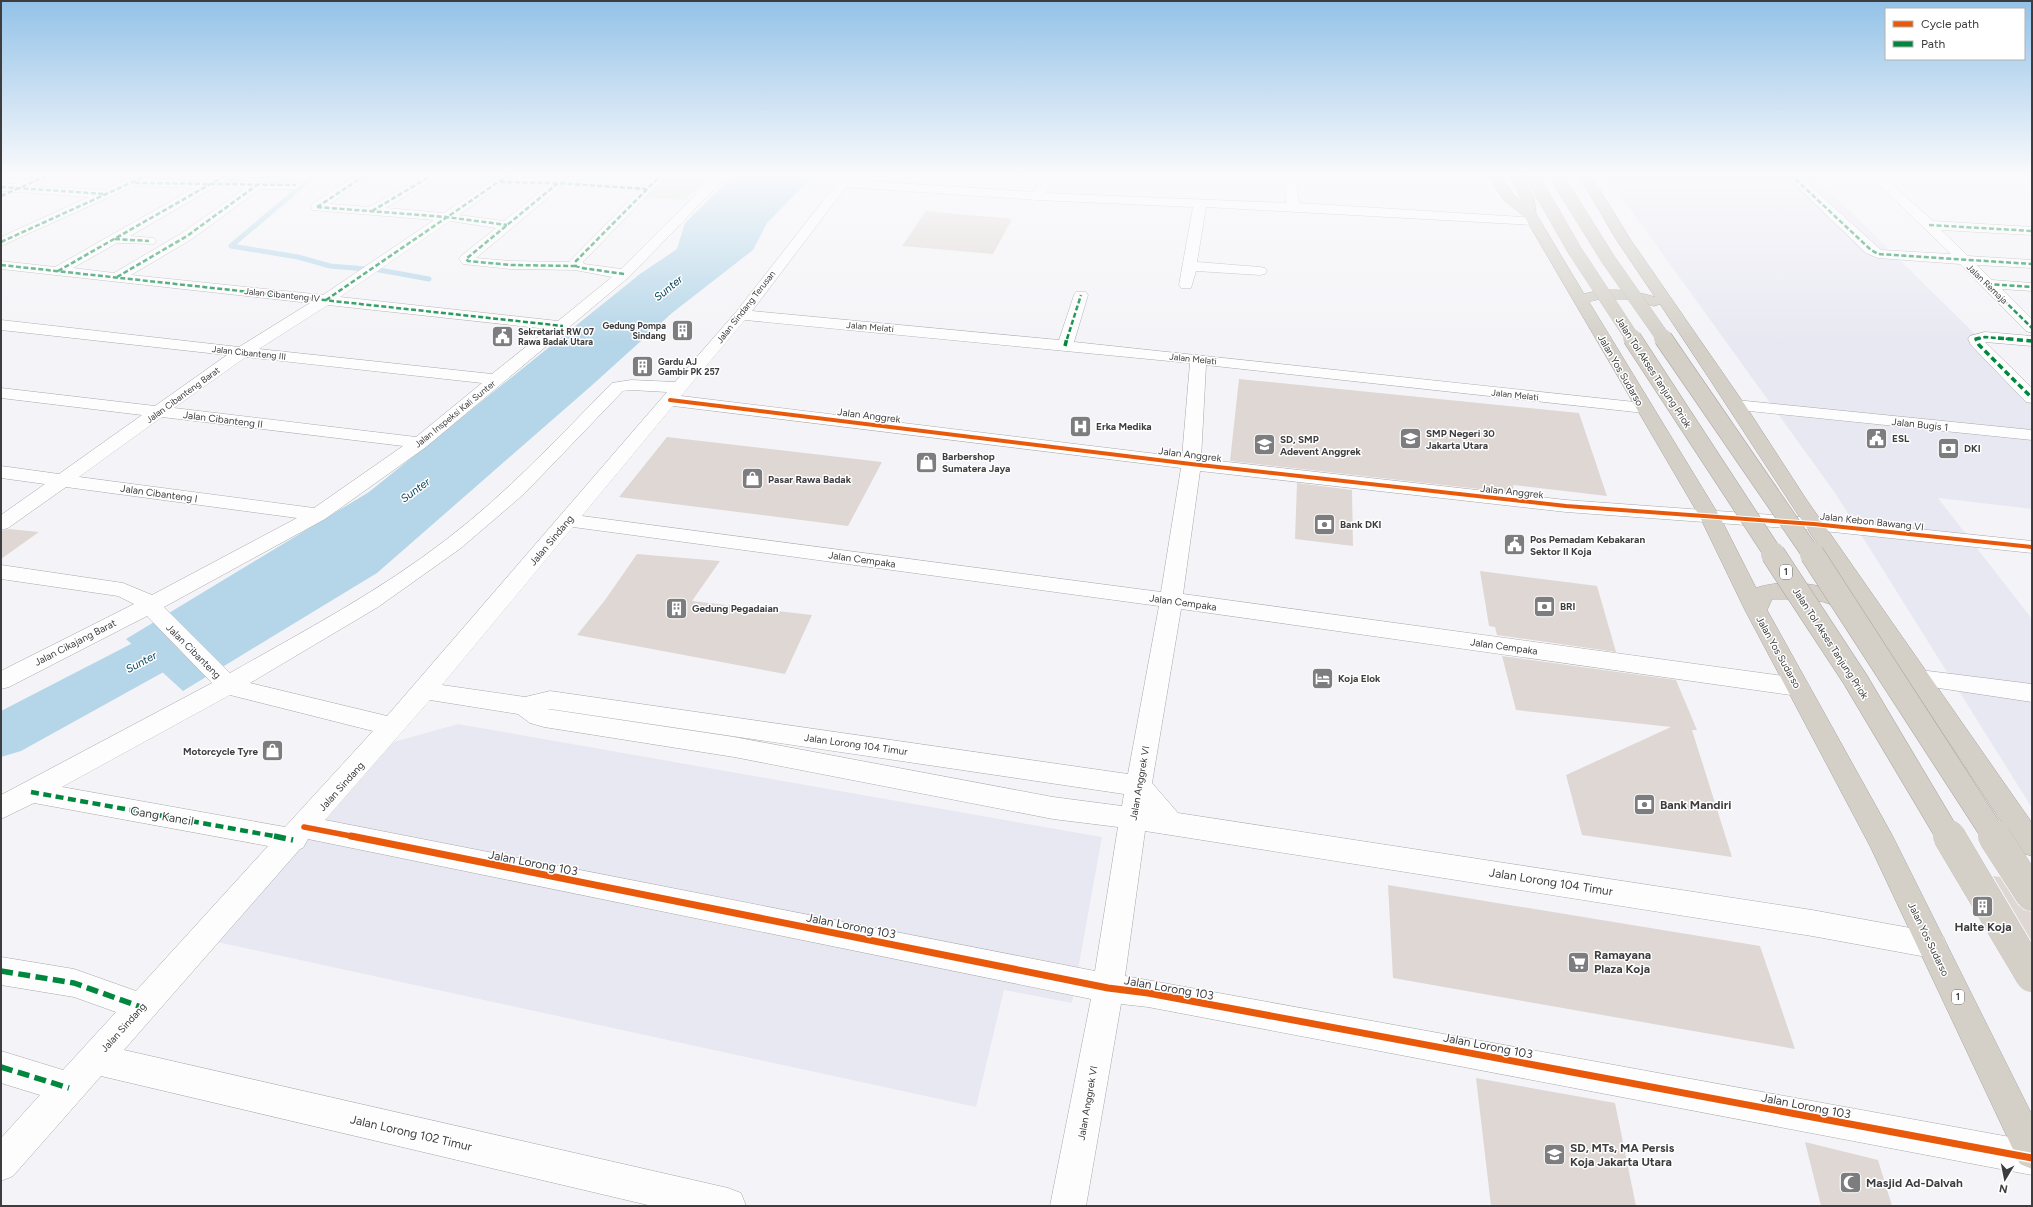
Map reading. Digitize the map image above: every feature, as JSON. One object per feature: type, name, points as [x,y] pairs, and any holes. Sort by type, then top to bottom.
[{"type":"highway","name":"Jalan Yos Sudarso","points":[[1539,230],[1710,517],[1756,610],[1882,843],[2032,1152]]},
{"type":"highway","name":"Jalan Tol Akses Tanjung Priok","points":[[1564,230],[1855,679],[2032,976]]},
{"type":"highway","points":[[1590,230],[1608,259],[1791,522],[2032,895]]},
{"type":"highway","points":[[1617,230],[2032,845]]},
{"type":"highway","points":[[1560,266],[1577,274],[1607,280],[1634,279],[1646,273]]},
{"type":"highway","points":[[1581,300],[1600,294],[1620,294],[1642,297],[1669,307]]},
{"type":"highway","points":[[1756,610],[1764,593],[1779,590],[1796,591],[1838,599],[1881,621]]},
{"type":"street","points":[[1,242],[27,230]]},
{"type":"street","points":[[58,271],[130,230]]},
{"type":"street","points":[[117,277],[195,230]]},
{"type":"street","name":"Jalan Cibanteng Barat","points":[[1,524],[160,412],[242,352],[326,300],[427,230]]},
{"type":"street","points":[[501,230],[466,259],[468,261],[511,265],[576,266],[591,271],[624,274]]},
{"type":"street","points":[[576,266],[576,261],[606,230]]},
{"type":"street","name":"Jalan Inspeksi Kali Sunter","points":[[153,609],[318,515],[420,444],[624,274],[667,230]]},
{"type":"street","name":"Jalan Sindang Terusan","points":[[675,394],[741,315],[806,230]]},
{"type":"street","points":[[1186,285],[1196,230]]},
{"type":"street","points":[[1851,230],[1874,252],[1887,255],[2032,264]]},
{"type":"street","name":"Jalan Remaja","points":[[1934,230],[1962,260],[2032,328]]},
{"type":"street","points":[[2020,230],[2032,231]]},
{"type":"street","points":[[115,239],[149,241]]},
{"type":"street","name":"Jalan Cibanteng IV","points":[[1,265],[563,326]]},
{"type":"street","points":[[1190,266],[1260,271]]},
{"type":"street","points":[[1987,284],[2032,287]]},
{"type":"street","points":[[1065,346],[1081,295]]},
{"type":"street","name":"Jalan Melati","points":[[741,315],[1198,359],[1644,408]]},
{"type":"street","name":"Jalan Cibanteng III","points":[[1,325],[497,380]]},
{"type":"street","points":[[2032,341],[1985,338],[1976,339],[1979,345],[2032,398]]},
{"type":"street","name":"Jalan Anggrek VI","points":[[1068,1206],[1108,988],[1133,819],[1171,600],[1191,464],[1198,359]]},
{"type":"street","name":"Jalan Anggrek","points":[[1,808],[31,792],[222,679],[370,602],[454,544],[517,490],[618,386],[631,385],[675,394],[1191,464],[1566,506],[1710,517]]},
{"type":"street","name":"Jalan Cibanteng II","points":[[1,393],[420,444]]},
{"type":"street","name":"Jalan Sindang","points":[[1,1164],[424,692],[567,520],[675,394]]},
{"type":"street","name":"Jalan Bugis 1","points":[[1736,405],[2032,435]]},
{"type":"street","name":"Jalan Cibanteng I","points":[[1,472],[318,515]]},
{"type":"street","name":"Jalan Kebon Bawang VI","points":[[1710,517],[1814,524],[2032,547]]},
{"type":"street","name":"Jalan Cempaka","points":[[567,520],[1171,600],[1798,687]]},
{"type":"street","name":"Jalan Cibanteng","points":[[1,572],[123,590],[138,597],[153,609],[222,679],[393,727]]},
{"type":"street","name":"Jalan Cikajang Barat","points":[[1,681],[118,620],[153,609]]},
{"type":"street","points":[[1920,678],[2032,693]]},
{"type":"street","name":"Jalan Lorong 104 Timur","points":[[424,692],[525,706],[550,700],[1139,786]]},
{"type":"street","name":"Jalan Lorong 104 Timur","points":[[525,706],[539,717],[544,718],[734,747],[1053,808],[1170,823],[1804,922],[1932,945]]},
{"type":"street","points":[[1139,786],[1170,823]]},
{"type":"street","name":"Gang Kancil","points":[[31,792],[299,833]]},
{"type":"street","name":"Jalan Lorong 103","points":[[299,833],[1108,988],[1148,993],[2032,1158]]},
{"type":"street","points":[[1,971],[74,982],[141,1007]]},
{"type":"street","name":"Jalan Lorong 102 Timur","points":[[94,1059],[728,1206]]},
{"type":"street","points":[[1,1067],[69,1088]]},
{"type":"shaded area","points":[[1646,230],[1869,230],[2032,390],[2032,509],[1938,498],[2032,619],[2032,808],[1835,493]]},
{"type":"shaded area","points":[[458,724],[1102,837],[1072,1003],[1004,990],[976,1107],[217,942],[390,743]]},
{"type":"water","points":[[683,230],[763,230],[753,250],[672,313],[590,387],[377,573],[183,691],[126,639],[369,492],[640,274],[677,249]]},
{"type":"building","points":[[913,230],[1006,230],[993,254],[902,246]]},
{"type":"building","name":"SMP Negeri 30 Jakarta Utara","points":[[1239,379],[1579,413],[1607,496],[1513,485],[1515,493],[1230,461]]},
{"type":"building","name":"Pasar Rawa Badak","points":[[667,437],[882,462],[848,526],[619,497]]},
{"type":"building","name":"Bank DKI","points":[[1297,483],[1352,490],[1353,546],[1295,539]]},
{"type":"building","points":[[9,529],[39,532],[1,559],[1,531]]},
{"type":"building","name":"Gedung Pegadaian","points":[[637,554],[720,561],[692,601],[812,615],[785,674],[577,635],[605,600]]},
{"type":"building","name":"BRI","points":[[1480,571],[1597,586],[1616,652],[1497,635],[1495,627],[1489,626]]},
{"type":"building","points":[[1502,656],[1676,680],[1697,730],[1692,730],[1732,857],[1582,835],[1566,775],[1671,727],[1516,710]]},
{"type":"building","points":[[1993,876],[2000,877],[2018,905],[2024,910],[2032,912],[2032,942]]},
{"type":"building","name":"Ramayana Plaza Koja","points":[[1388,885],[1760,946],[1795,1049],[1393,978]]},
{"type":"building","name":"SD, MTs, MA Persis Koja Jakarta Utara","points":[[1476,1078],[1615,1103],[1636,1206],[1491,1206]]},
{"type":"building","name":"Masjid Ad-Dalvah","points":[[1805,1142],[1878,1160],[1892,1206],[1821,1206]]},
{"type":"waterway","points":[[250,230],[231,246],[298,257],[330,266],[366,269]]},
{"type":"waterway","points":[[374,269],[429,279]]},
{"type":"waterway","name":"Sunter","points":[[1,736],[207,626]]},
{"type":"marked path","points":[[1,242],[27,230]]},
{"type":"marked path","points":[[58,271],[129,230]]},
{"type":"marked path","points":[[117,277],[195,230]]},
{"type":"marked path","points":[[326,300],[428,230]]},
{"type":"marked path","points":[[501,230],[466,259],[468,261],[511,265],[576,266]]},
{"type":"marked path","points":[[606,230],[576,261],[576,266],[624,274]]},
{"type":"marked path","points":[[1850,230],[1871,250],[1878,254],[2032,264]]},
{"type":"marked path","points":[[2020,230],[2032,231]]},
{"type":"marked path","points":[[115,239],[149,241]]},
{"type":"marked path","points":[[1,265],[563,326]]},
{"type":"marked path","points":[[1987,284],[2032,328]]},
{"type":"marked path","points":[[1987,284],[2032,287]]},
{"type":"marked path","points":[[1065,346],[1081,295]]},
{"type":"marked path","points":[[2032,341],[1985,337],[1976,339],[1979,345],[2032,398]]},
{"type":"marked path","points":[[31,792],[293,840]]},
{"type":"marked path","points":[[1,971],[74,983],[141,1007]]},
{"type":"marked path","points":[[1,1067],[69,1088]]},
{"type":"cycle path","points":[[670,400],[1191,464],[1566,506],[1814,524],[2032,547]]},
{"type":"cycle path","points":[[304,827],[1108,988],[1148,993],[2032,1158]]},
{"type":"place","name":"Gedung Pompa Sindang","points":[[682,331]]},
{"type":"place","name":"Sekretariat RW 07 Rawa Badak Utara","points":[[502,337]]},
{"type":"place","name":"Gardu AJ Gambir PK 257","points":[[643,367]]},
{"type":"place","name":"Erka Medika","points":[[1080,426]]},
{"type":"place","name":"ESL","points":[[1876,438]]},
{"type":"place","name":"SMP Negeri 30 Jakarta Utara","points":[[1410,439]]},
{"type":"place","name":"SD, SMP Adevent Anggrek","points":[[1264,445]]},
{"type":"place","name":"DKI","points":[[1948,448]]},
{"type":"place","name":"Barbershop Sumatera Jaya","points":[[926,462]]},
{"type":"place","name":"Pasar Rawa Badak","points":[[753,479]]},
{"type":"place","name":"Bank DKI","points":[[1324,524]]},
{"type":"place","name":"Pos Pemadam Kebakaran Sektor II Koja","points":[[1515,545]]},
{"type":"place","name":"BRI","points":[[1544,606]]},
{"type":"place","name":"Gedung Pegadaian","points":[[676,608]]},
{"type":"place","name":"Koja Elok","points":[[1323,678]]},
{"type":"place","name":"Motorcycle Tyre","points":[[273,751]]},
{"type":"place","name":"Bank Mandiri","points":[[1645,805]]},
{"type":"place","name":"Halte Koja","points":[[1983,906]]},
{"type":"place","name":"Ramayana Plaza Koja","points":[[1579,962]]},
{"type":"place","name":"SD, MTs, MA Persis Koja Jakarta Utara","points":[[1555,1155]]},
{"type":"place","name":"Masjid Ad-Dalvah","points":[[1850,1183]]}]
